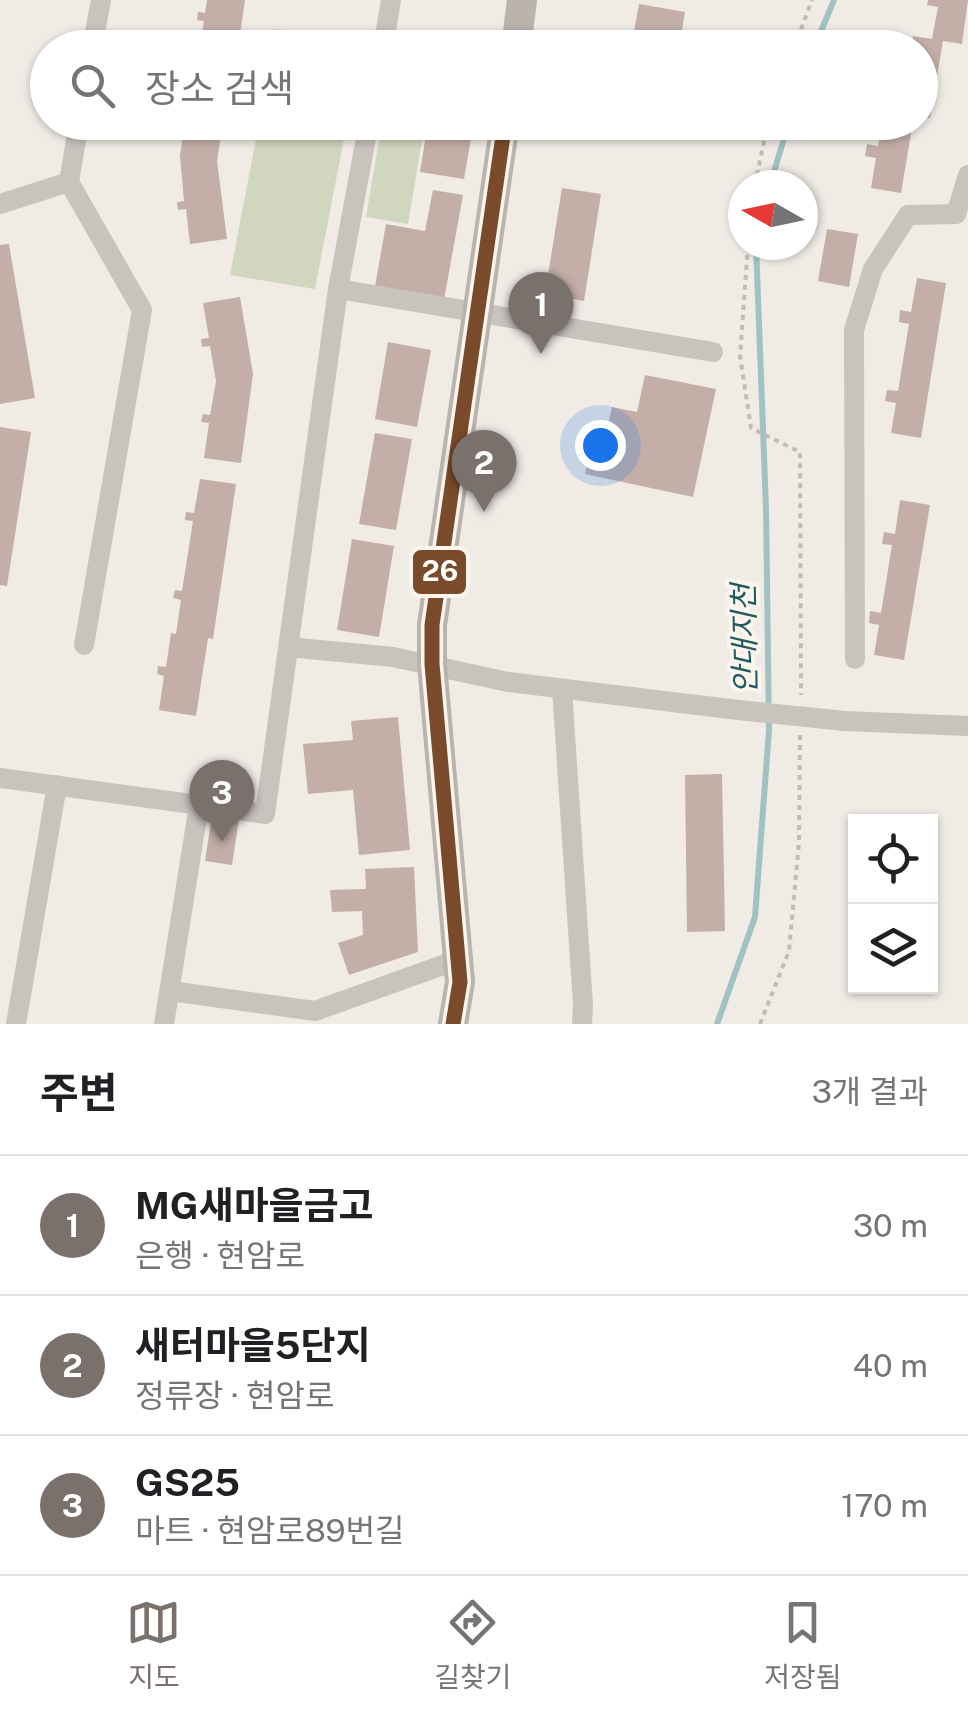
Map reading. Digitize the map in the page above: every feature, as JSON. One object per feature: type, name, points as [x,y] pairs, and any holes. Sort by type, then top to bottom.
[{"type":"street","points":[[95,30],[100,0]]},
{"type":"street","points":[[386,30],[391,0]]},
{"type":"street","points":[[518,30],[522,0]]},
{"type":"street","points":[[76,140],[69,182],[142,310],[84,645]]},
{"type":"street","points":[[0,778],[265,814],[338,290],[366,140]]},
{"type":"street","points":[[453,1024],[460,982],[432,664],[432,625],[504,140]]},
{"type":"street","points":[[855,659],[854,330],[873,269],[908,216],[956,214],[968,175]]},
{"type":"street","points":[[0,204],[69,182]]},
{"type":"street","points":[[338,290],[713,352]]},
{"type":"street","points":[[288,647],[432,664],[508,682],[738,710],[845,721],[968,726]]},
{"type":"street","points":[[562,688],[582,1024]]},
{"type":"street","points":[[16,1024],[57,785]]},
{"type":"street","points":[[164,1024],[199,804]]},
{"type":"street","points":[[170,992],[313,1018],[457,960]]},
{"type":"path","points":[[801,30],[812,0]]},
{"type":"path","points":[[758,170],[764,140]]},
{"type":"path","points":[[747,260],[740,356],[752,428],[800,452],[800,710]]},
{"type":"path","points":[[760,1024],[789,951],[799,842],[800,729]]},
{"type":"green space","points":[[256,140],[344,140],[315,289],[230,275]]},
{"type":"green space","points":[[379,140],[422,140],[408,224],[366,217]]},
{"type":"building","points":[[207,0],[245,0],[241,30],[203,30],[204,21],[197,20],[198,12],[205,13]]},
{"type":"building","points":[[928,0],[968,0],[962,44],[943,41],[938,71],[938,30],[934,30],[938,7],[927,5]]},
{"type":"building","points":[[639,4],[685,12],[682,30],[634,30]]},
{"type":"building","points":[[182,140],[220,140],[217,161],[227,239],[190,244],[186,209],[178,210],[177,202],[184,201]]},
{"type":"building","points":[[425,140],[471,140],[464,179],[420,172]]},
{"type":"building","points":[[879,140],[910,140],[901,193],[871,188],[876,158],[865,156],[867,144],[878,146]]},
{"type":"building","points":[[562,188],[601,194],[584,301],[545,294]]},
{"type":"building","points":[[433,190],[463,195],[443,305],[374,292],[386,224],[425,231]]},
{"type":"building","points":[[827,229],[858,234],[849,287],[818,281]]},
{"type":"building","points":[[9,244],[35,398],[0,404],[0,245]]},
{"type":"building","points":[[917,278],[946,283],[921,438],[891,433],[896,403],[885,401],[887,390],[898,391],[909,324],[899,322],[900,310],[911,312]]},
{"type":"building","points":[[240,297],[253,374],[241,463],[204,458],[209,423],[201,422],[203,414],[210,415],[216,381],[210,346],[202,347],[201,339],[209,338],[203,303]]},
{"type":"building","points":[[388,342],[431,350],[417,427],[375,419]]},
{"type":"building","points":[[645,375],[716,389],[693,497],[585,474],[596,422],[608,425],[612,407],[637,412]]},
{"type":"building","points":[[0,427],[31,432],[7,586],[0,585]]},
{"type":"building","points":[[375,433],[412,439],[396,530],[359,524]]},
{"type":"building","points":[[200,479],[236,484],[213,639],[208,638],[196,716],[159,710],[164,676],[157,674],[158,666],[166,667],[171,633],[176,634],[181,600],[173,598],[175,590],[182,591],[193,521],[185,520],[186,512],[194,513]]},
{"type":"building","points":[[900,500],[930,505],[904,660],[874,655],[879,625],[869,623],[870,611],[881,613],[892,545],[882,544],[884,532],[895,534]]},
{"type":"building","points":[[352,539],[394,546],[379,637],[337,630]]},
{"type":"building","points":[[398,717],[410,850],[359,855],[353,790],[308,794],[303,744],[353,740],[351,721]]},
{"type":"building","points":[[722,774],[725,931],[687,932],[685,775]]},
{"type":"building","points":[[212,815],[239,819],[232,865],[205,861]]},
{"type":"building","points":[[414,867],[418,952],[349,975],[338,943],[363,935],[362,911],[332,912],[330,890],[366,889],[365,869]]},
{"type":"waterway","name":"안대지천","points":[[822,30],[834,0]]},
{"type":"waterway","name":"안대지천","points":[[775,170],[784,140]]},
{"type":"waterway","name":"안대지천","points":[[717,1024],[755,917],[769,730],[757,260]]},
{"type":"transit line","name":"26","points":[[453,1024],[460,982],[432,664],[432,625],[502,140]]},
{"type":"place","name":"MG새마을금고","points":[[541,354]]},
{"type":"place","name":"새터마을5단지","points":[[484,512]]},
{"type":"place","name":"GS25","points":[[222,842]]}]
